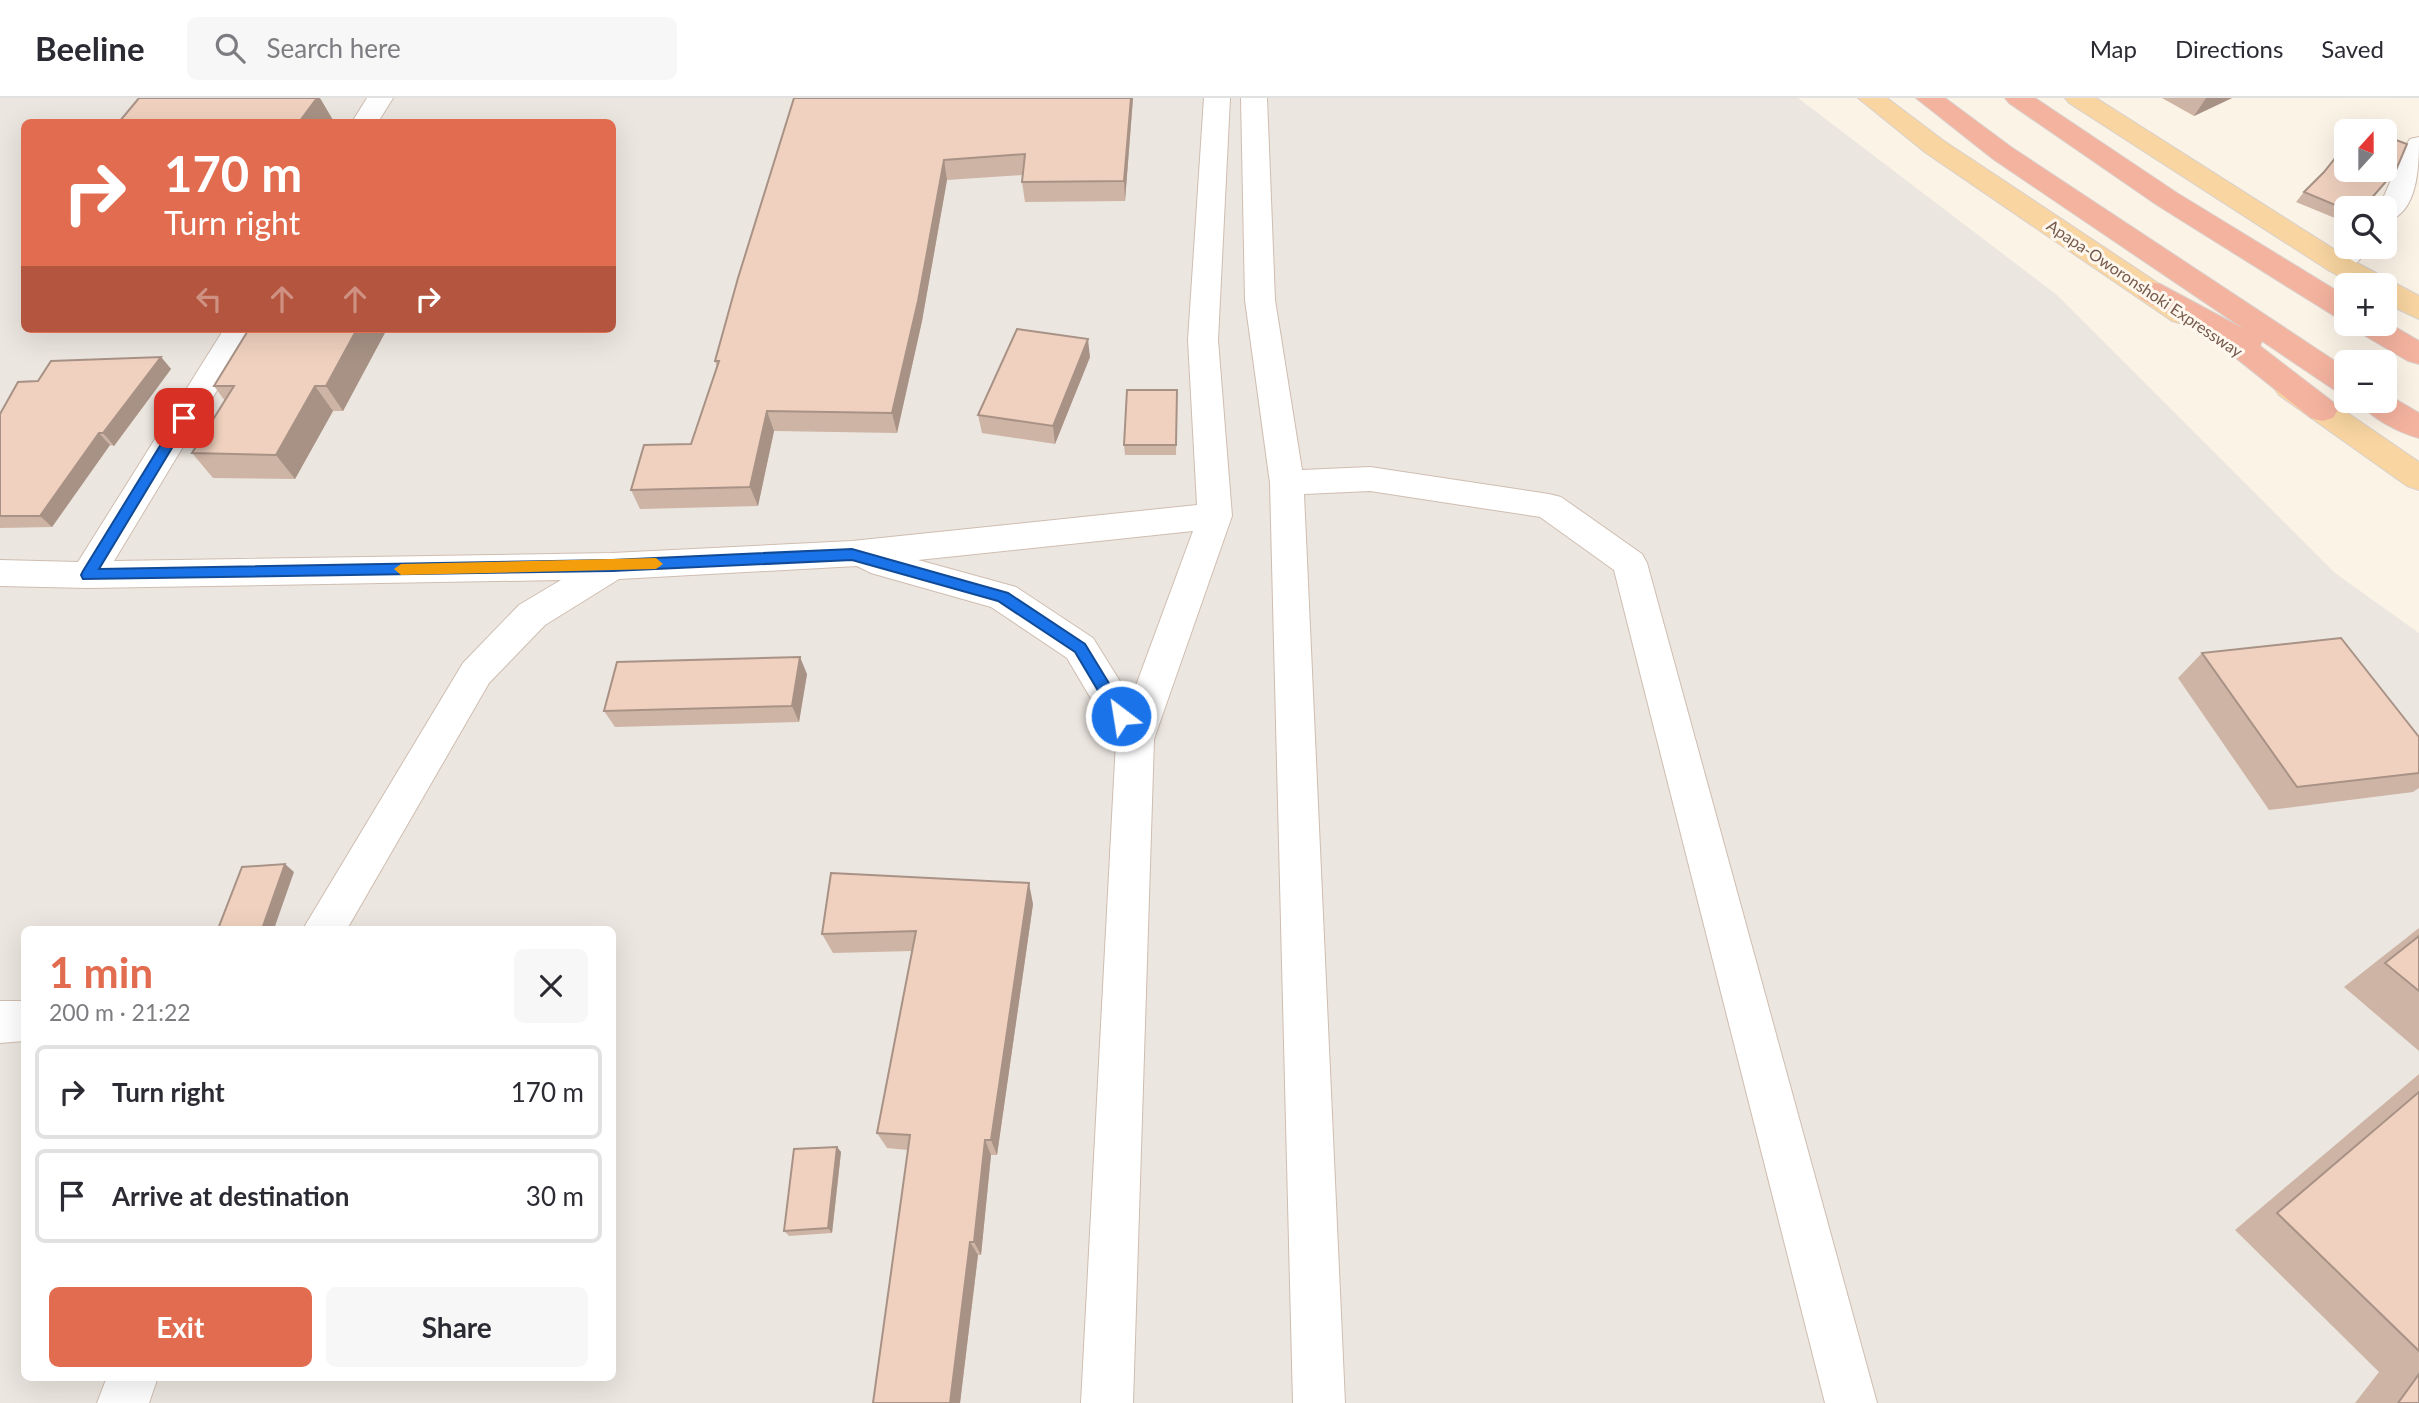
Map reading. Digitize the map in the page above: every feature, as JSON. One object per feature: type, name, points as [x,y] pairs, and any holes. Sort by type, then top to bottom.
[{"type":"highway","name":"Apapa-Oworonshoki Expressway","points":[[1928,98],[2002,153],[2334,375]]},
{"type":"highway","points":[[2018,98],[2167,199],[2334,302]]},
{"type":"highway","points":[[2180,273],[2221,331],[2322,410]]},
{"type":"highway","points":[[2150,291],[2221,331],[2334,379]]},
{"type":"highway","points":[[2388,336],[2419,354]]},
{"type":"highway","points":[[2395,413],[2419,427]]},
{"type":"main road","name":"Apapa-Oworonshoki Expressway","points":[[1871,98],[1935,147],[2150,291],[2419,478]]},
{"type":"main road","points":[[2078,98],[2334,248]]},
{"type":"main road","points":[[2350,259],[2364,273]]},
{"type":"street","points":[[367,119],[380,98]]},
{"type":"street","points":[[1107,1403],[1135,739],[1214,516],[1203,340],[1217,98]]},
{"type":"street","points":[[1254,98],[1260,300],[1287,482],[1319,1403]]},
{"type":"street","points":[[2397,197],[2419,145]]},
{"type":"street","points":[[88,575],[237,333]]},
{"type":"street","points":[[1287,482],[1370,479],[1549,506],[1630,563],[1851,1403]]},
{"type":"street","points":[[0,573],[88,575],[612,566],[852,554],[1214,516]]},
{"type":"street","points":[[852,554],[1003,597],[1080,648],[1135,739]]},
{"type":"street","points":[[326,926],[476,673],[532,615],[612,566]]},
{"type":"street","points":[[0,1022],[21,1021]]},
{"type":"street","points":[[123,1403],[131,1381]]},
{"type":"shaded area","points":[[0,98],[1798,98],[2057,295],[2335,573],[2419,633],[2419,1403],[0,1403]]},
{"type":"building","points":[[139,98],[317,98],[301,119],[122,119]]},
{"type":"building","points":[[794,98],[1131,98],[1124,181],[1022,182],[1025,154],[944,160],[918,301],[892,413],[767,411],[750,487],[631,490],[644,445],[691,444],[719,361],[715,361],[738,278]]},
{"type":"building","points":[[2398,141],[2407,144],[2398,165]]},
{"type":"building","points":[[2334,159],[2334,182],[2386,182],[2373,196],[2334,196],[2334,205],[2304,192]]},
{"type":"building","points":[[1017,329],[1088,339],[1053,426],[978,415]]},
{"type":"building","points":[[247,333],[355,333],[326,386],[315,386],[276,455],[192,453],[234,386],[214,386]]},
{"type":"building","points":[[161,357],[103,433],[99,433],[40,516],[0,516],[0,414],[18,382],[38,381],[51,361]]},
{"type":"building","points":[[1127,390],[1177,390],[1176,445],[1124,445]]},
{"type":"building","points":[[2341,638],[2419,737],[2419,773],[2297,787],[2202,653]]},
{"type":"building","points":[[800,657],[792,706],[604,711],[617,662]]},
{"type":"building","points":[[285,864],[263,926],[219,926],[242,867]]},
{"type":"building","points":[[831,873],[1029,883],[991,1140],[985,1140],[974,1242],[970,1242],[950,1403],[873,1403],[910,1135],[877,1133],[916,931],[822,934]]},
{"type":"building","points":[[2419,936],[2419,991],[2385,963]]},
{"type":"building","points":[[2419,1092],[2419,1351],[2277,1213]]},
{"type":"building","points":[[837,1147],[828,1228],[784,1231],[794,1149]]},
{"type":"building","points":[[2419,1374],[2419,1403],[2398,1403]]},
{"type":"slow traffic","points":[[401,569],[656,564]]},
{"type":"route","points":[[184,418],[88,575],[612,566],[852,554],[1003,597],[1080,648],[1121,716]]}]
